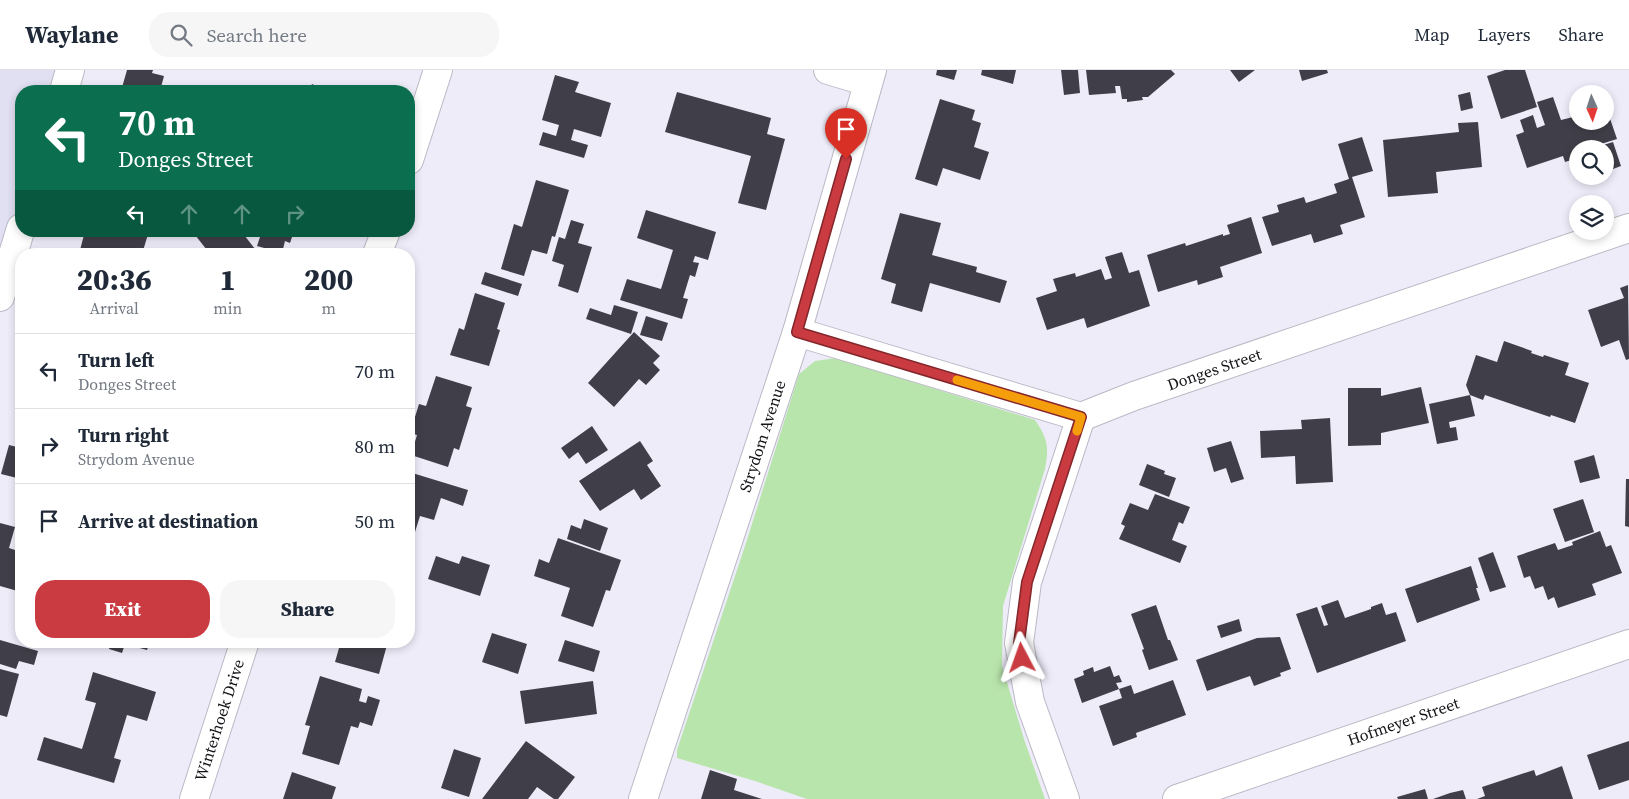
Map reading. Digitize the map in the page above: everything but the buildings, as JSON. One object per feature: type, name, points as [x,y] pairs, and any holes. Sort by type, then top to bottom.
[{"type":"street","points":[[66,85],[70,70]]},
{"type":"street","points":[[415,141],[438,70]]},
{"type":"street","points":[[828,70],[870,76]]},
{"type":"street","name":"Strydom Avenue","points":[[643,799],[797,332],[870,76]]},
{"type":"street","name":"Donges Street","points":[[1081,417],[1143,393],[1629,228]]},
{"type":"street","points":[[0,297],[18,237]]},
{"type":"street","points":[[797,332],[1081,417],[1027,582],[1019,643],[1030,702],[1065,799]]},
{"type":"street","name":"Hofmeyer Street","points":[[1177,799],[1629,644]]},
{"type":"street","name":"Winterhoek Drive","points":[[194,799],[243,648]]},
{"type":"shaded area","points":[[0,70],[63,70],[58,85],[15,85],[15,226],[0,275]]},
{"type":"green space","points":[[836,358],[1035,420],[1043,433],[1047,449],[1045,469],[1003,606],[1002,666],[1024,739],[1045,799],[807,799],[755,781],[677,758],[677,750],[746,543],[799,374],[815,361]]},
{"type":"slow traffic","points":[[957,380],[1081,417],[1077,431]]},
{"type":"route","points":[[846,159],[797,332],[1081,417],[1027,582],[1019,643],[1022,658]]}]
